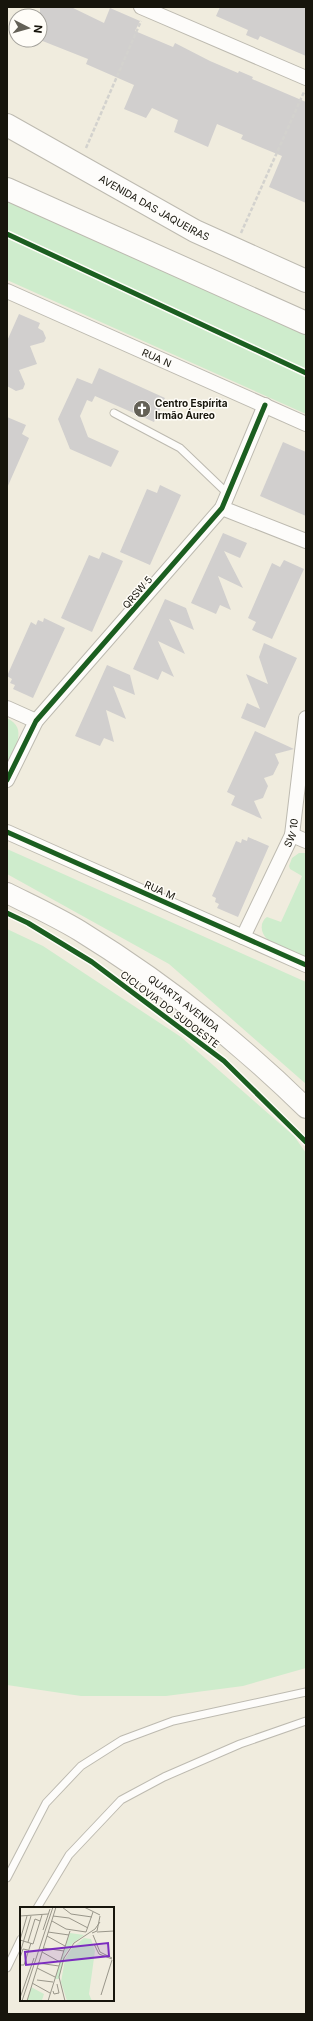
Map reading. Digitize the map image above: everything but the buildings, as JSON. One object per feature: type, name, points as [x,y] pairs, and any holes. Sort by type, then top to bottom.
[{"type":"main road","name":"AVENIDA DAS JAQUEIRAS","points":[[7,125],[196,231],[306,281]]},
{"type":"main road","points":[[7,189],[306,323]]},
{"type":"main road","name":"QUARTA AVENIDA","points":[[7,893],[79,930],[159,985],[226,1035],[306,1108]]},
{"type":"street","points":[[143,8],[306,78]]},
{"type":"street","name":"RUA N","points":[[9,296],[265,405],[306,424]]},
{"type":"street","name":"QRSW 5","points":[[7,780],[36,721],[222,508],[265,405]]},
{"type":"street","points":[[222,508],[306,541]]},
{"type":"street","points":[[7,708],[36,721]]},
{"type":"street","name":"SW 10","points":[[244,937],[292,834],[306,718]]},
{"type":"street","name":"RUA M","points":[[7,832],[306,965]]},
{"type":"street","points":[[292,834],[306,841]]},
{"type":"lane","points":[[114,413],[180,448],[228,494]]},
{"type":"lane","points":[[7,1878],[46,1803],[81,1766],[122,1740],[173,1721],[306,1692]]},
{"type":"lane","points":[[37,1907],[69,1856],[121,1800],[164,1777],[240,1744],[306,1721]]},
{"type":"lane","points":[[7,1968],[20,1941]]},
{"type":"path","points":[[78,166],[143,8]]},
{"type":"path","points":[[234,249],[306,88]]},
{"type":"green space","points":[[7,199],[306,332],[306,414],[7,280]]},
{"type":"green space","points":[[7,718],[14,722],[19,733],[16,745],[7,764]]},
{"type":"green space","points":[[7,849],[306,982],[306,1084],[169,964],[7,874]]},
{"type":"green space","points":[[299,853],[306,853],[306,958],[285,950],[270,942],[262,931],[262,924],[267,917],[281,922],[302,876],[290,869],[289,866],[292,858]]},
{"type":"green space","points":[[7,929],[43,946],[181,1037],[294,1136],[306,1153],[306,1668],[243,1686],[166,1696],[81,1696],[7,1685]]},
{"type":"cycle path","points":[[7,234],[306,373]]},
{"type":"cycle path","points":[[7,780],[36,721],[222,508],[265,405]]},
{"type":"cycle path","points":[[7,832],[306,965]]},
{"type":"cycle path","name":"CICLOVIA DO SUDOESTE","points":[[7,913],[28,923],[92,962],[224,1061],[306,1142]]},
{"type":"place","name":"Centro Espírita Irmão Áureo","points":[[142,409]]}]
